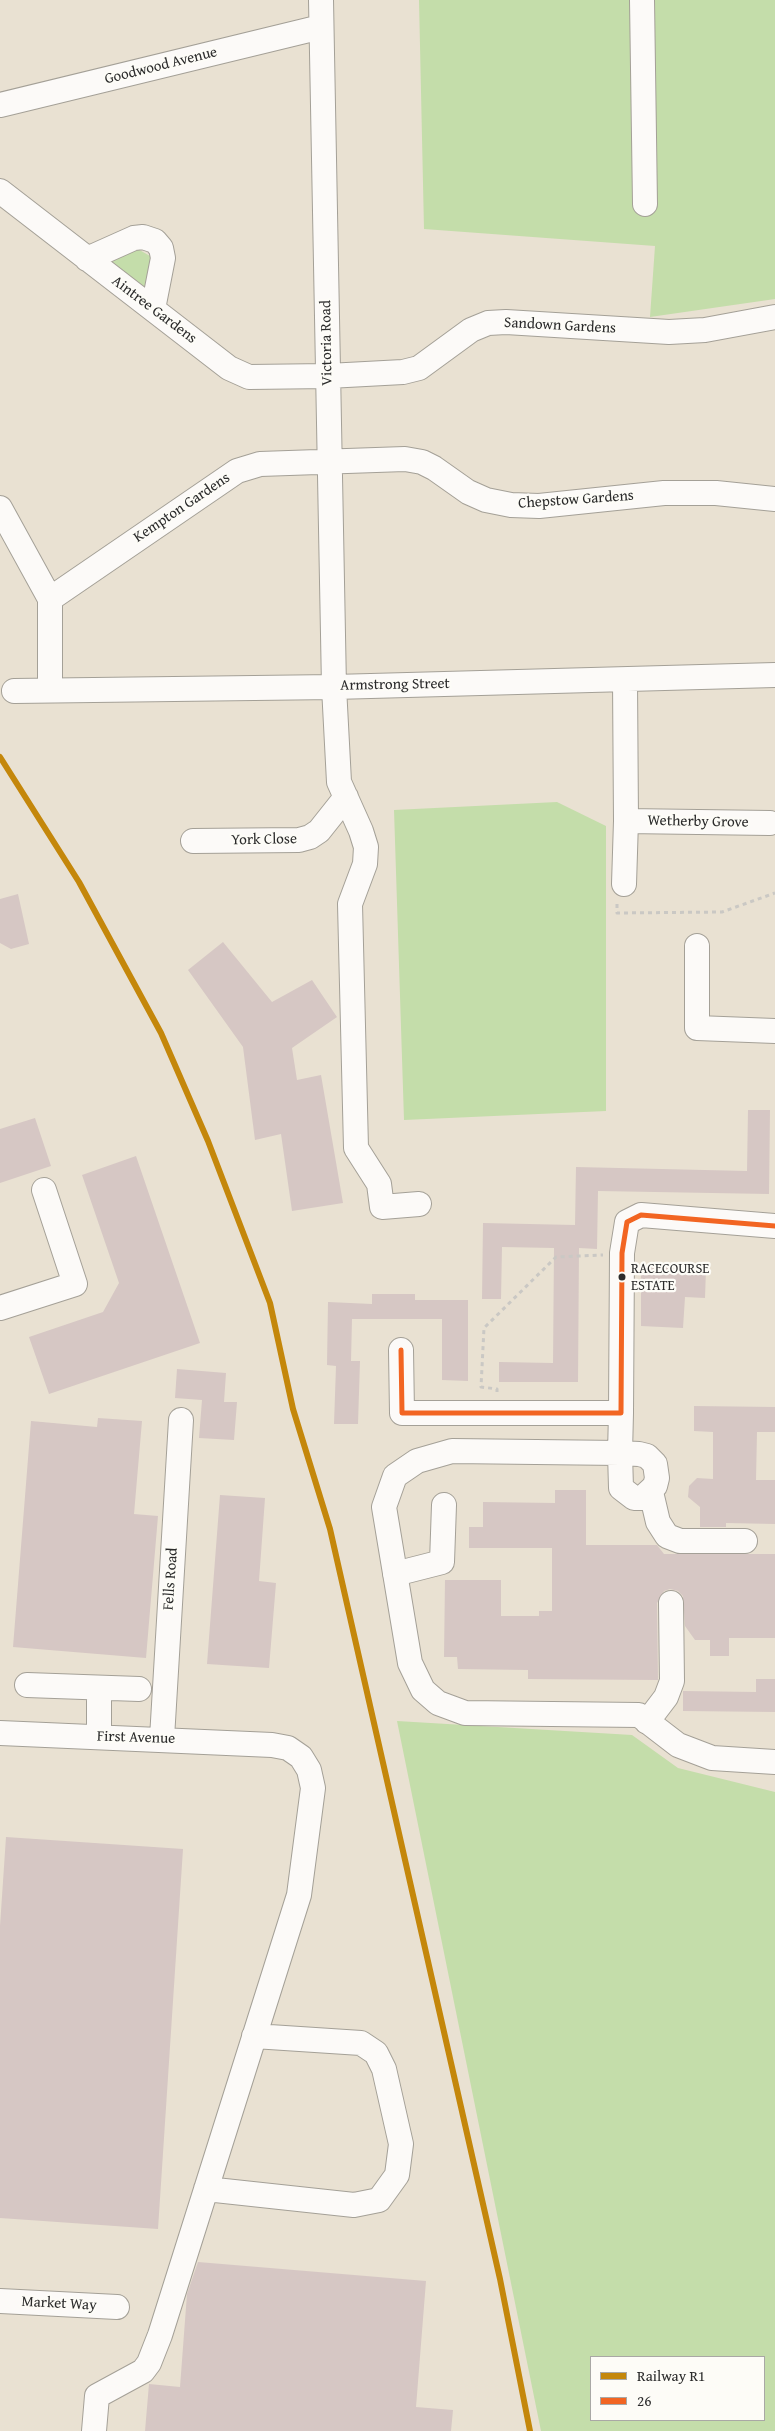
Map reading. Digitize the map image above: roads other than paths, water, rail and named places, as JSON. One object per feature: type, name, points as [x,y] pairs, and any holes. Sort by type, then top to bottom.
[{"type":"street","name":"Victoria Road","points":[[320,0],[334,687],[339,782],[362,831],[366,847],[365,864],[350,904],[356,1148],[379,1184],[382,1207],[419,1204]]},
{"type":"street","points":[[642,0],[645,204]]},
{"type":"street","name":"Goodwood Avenue","points":[[0,105],[321,27]]},
{"type":"street","name":"Aintree Gardens","points":[[0,191],[239,374],[250,377],[328,376]]},
{"type":"street","points":[[87,259],[134,238],[144,237],[155,241],[161,248],[163,258],[153,309]]},
{"type":"street","name":"Sandown Gardens","points":[[328,376],[403,372],[419,368],[471,330],[488,323],[506,322],[669,332],[705,330],[775,317]]},
{"type":"street","name":"Chepstow Gardens","points":[[329,460],[405,459],[422,462],[468,492],[486,500],[511,505],[539,506],[664,493],[716,493],[775,499]]},
{"type":"street","name":"Kempton Gardens","points":[[50,599],[237,471],[260,464],[329,460]]},
{"type":"street","points":[[0,508],[50,599],[50,688]]},
{"type":"street","name":"Armstrong Street","points":[[14,690],[50,688],[334,687],[775,675]]},
{"type":"street","name":"Wetherby Grove","points":[[624,884],[626,821],[625,680]]},
{"type":"street","name":"York Close","points":[[192,841],[299,840],[310,837],[319,831],[346,797]]},
{"type":"street","name":"Wetherby Grove","points":[[626,821],[770,823]]},
{"type":"street","points":[[697,946],[697,1028],[775,1031]]},
{"type":"street","points":[[0,1308],[76,1284],[44,1190]]},
{"type":"street","points":[[775,1226],[641,1215],[627,1222],[622,1253],[620,1453],[621,1488],[634,1498],[642,1498],[651,1492],[657,1478],[655,1464],[647,1456],[639,1454],[620,1453],[452,1451],[417,1461],[395,1476],[384,1507],[410,1663],[424,1690],[438,1703],[465,1713],[639,1715],[678,1745],[712,1758],[775,1762]]},
{"type":"street","points":[[401,1350],[402,1413],[621,1413]]},
{"type":"street","name":"Fells Road","points":[[162,1738],[181,1420]]},
{"type":"street","points":[[651,1492],[658,1522],[667,1536],[680,1540],[745,1541]]},
{"type":"street","points":[[395,1574],[442,1562],[444,1505]]},
{"type":"street","points":[[647,1722],[666,1697],[672,1681],[671,1603]]},
{"type":"street","points":[[27,1685],[139,1689]]},
{"type":"street","points":[[99,1688],[99,1736]]},
{"type":"street","name":"First Avenue","points":[[0,1733],[162,1738],[272,1745],[288,1748],[301,1756],[309,1770],[311,1779],[312,1808],[299,1896],[149,2363],[142,2371],[97,2396],[94,2431]]},
{"type":"street","points":[[206,2190],[354,2205],[379,2200],[397,2175],[401,2144],[384,2069],[376,2053],[361,2043],[254,2036]]},
{"type":"street","name":"Market Way","points":[[0,2301],[117,2307]]},
{"type":"rail line","name":"R1","points":[[0,757],[79,882],[161,1033],[208,1141],[270,1303],[293,1409],[330,1529],[500,2279],[530,2431]]},
{"type":"place","name":"RACECOURSE ESTATE","points":[[622,1277]]}]
